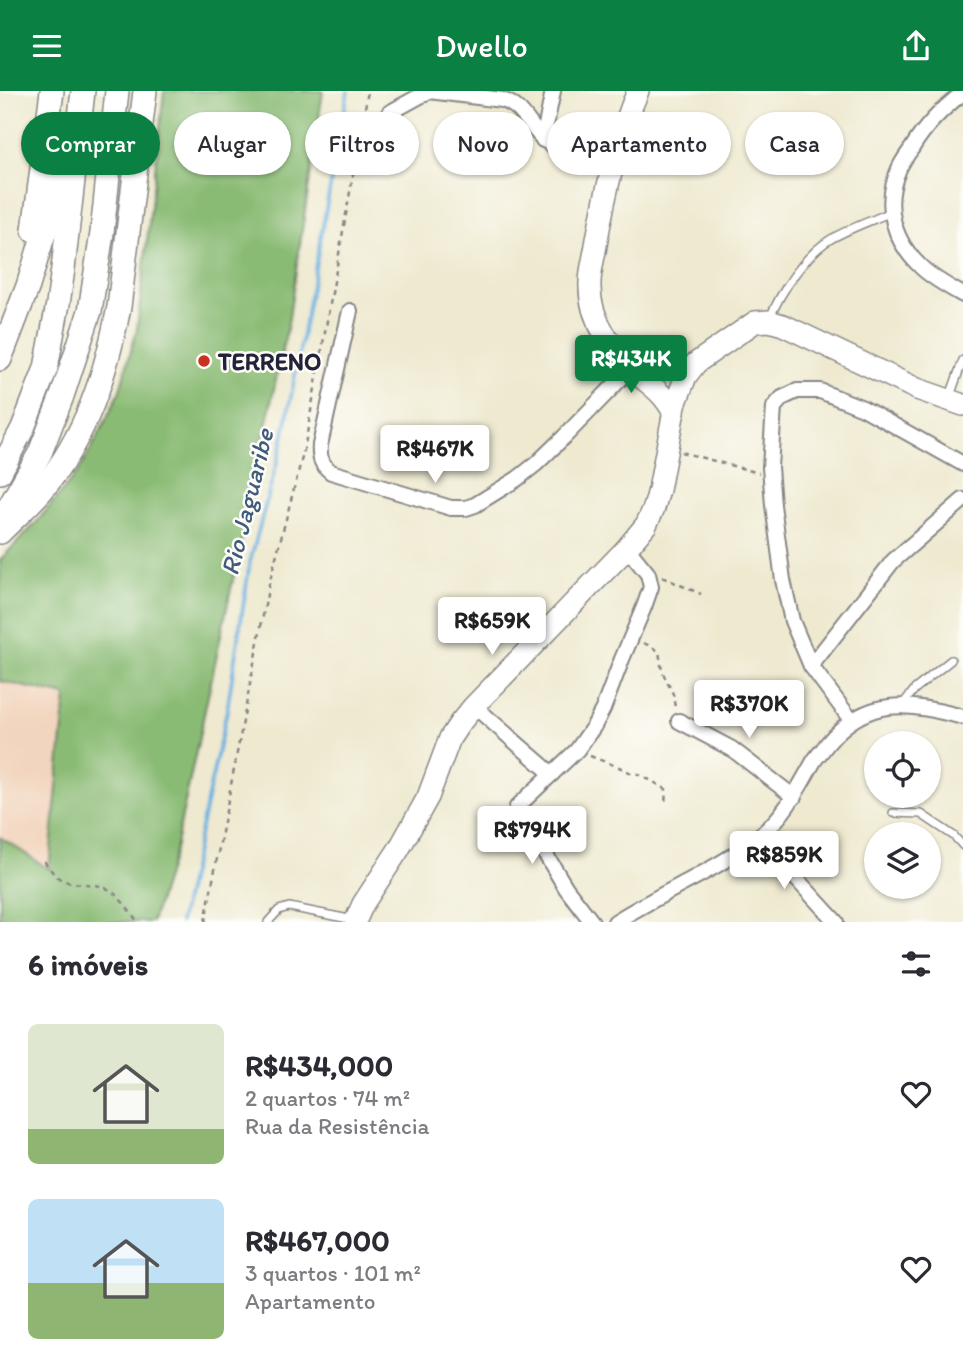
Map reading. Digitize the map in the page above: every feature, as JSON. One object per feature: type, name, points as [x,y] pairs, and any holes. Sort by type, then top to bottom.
[{"type":"main road","points":[[28,286],[52,91]]},
{"type":"main road","points":[[0,524],[40,453],[90,310],[102,233],[117,91]]},
{"type":"main road","points":[[0,532],[41,491],[58,468],[76,439],[101,384],[119,307],[145,91]]},
{"type":"main road","points":[[0,359],[28,286],[82,101]]},
{"type":"main road","points":[[0,472],[23,428],[46,368],[58,304],[82,101]]},
{"type":"street","points":[[543,139],[553,91]]},
{"type":"street","points":[[630,112],[638,91]]},
{"type":"street","points":[[391,112],[429,92],[503,96],[547,141]]},
{"type":"street","points":[[963,93],[947,104],[899,168],[893,184],[891,212],[895,227],[913,258],[939,281],[963,295]]},
{"type":"street","points":[[611,175],[600,219],[590,283],[592,305],[608,341],[659,391],[674,413]]},
{"type":"street","points":[[350,311],[320,445],[320,461],[331,472],[451,508],[475,505],[517,479],[555,446],[630,362]]},
{"type":"street","points":[[355,921],[428,797],[450,738],[460,723],[646,525],[654,508],[682,384],[696,363],[755,322],[769,321],[818,341],[917,390],[956,403]]},
{"type":"street","points":[[630,362],[682,384]]},
{"type":"street","points":[[851,720],[811,666],[792,621],[783,580],[771,476],[774,407],[782,398],[797,391],[820,391],[863,408],[963,464]]},
{"type":"street","points":[[811,666],[893,561],[963,500]]},
{"type":"street","points":[[592,922],[560,880],[517,808],[519,803],[578,750],[603,709],[651,587],[648,573],[627,548]]},
{"type":"street","points":[[474,706],[552,774]]},
{"type":"street","points":[[615,922],[710,869],[761,835],[777,820],[794,797],[817,756],[851,720],[866,712],[901,706],[928,708],[963,717]]},
{"type":"street","points":[[679,721],[739,754],[794,797]]},
{"type":"street","points":[[761,835],[836,922]]},
{"type":"lane","points":[[769,321],[774,307],[816,250],[832,238],[891,212]]},
{"type":"lane","points":[[956,403],[963,360]]},
{"type":"lane","points":[[901,706],[915,689],[951,660]]},
{"type":"lane","points":[[893,813],[920,814],[954,836],[963,846]]},
{"type":"lane","points":[[268,922],[279,910],[289,907],[355,921]]},
{"type":"path","points":[[205,922],[270,584],[304,450],[368,91]]},
{"type":"path","points":[[668,448],[771,476]]},
{"type":"path","points":[[648,573],[701,594]]},
{"type":"path","points":[[632,637],[659,651],[662,671],[673,694],[679,721]]},
{"type":"path","points":[[578,750],[639,774],[666,789],[665,805]]},
{"type":"path","points":[[44,861],[63,881],[92,884],[107,889],[120,898],[138,922]]},
{"type":"shaded area","points":[[0,681],[66,696],[49,869],[0,837],[0,797],[4,786],[0,783]]},
{"type":"green space","points":[[164,91],[323,91],[320,112],[305,112],[305,175],[310,175],[288,324],[175,849],[152,922],[0,922],[0,837],[49,869],[66,696],[0,681],[0,560],[35,524],[79,471],[119,393],[137,329],[154,175],[160,175],[160,126]]},
{"type":"waterway","name":"Rio Jaguaribe","points":[[180,922],[227,710],[250,562],[283,440],[348,91]]},
{"type":"place","name":"TERRENO","points":[[204,361]]}]
